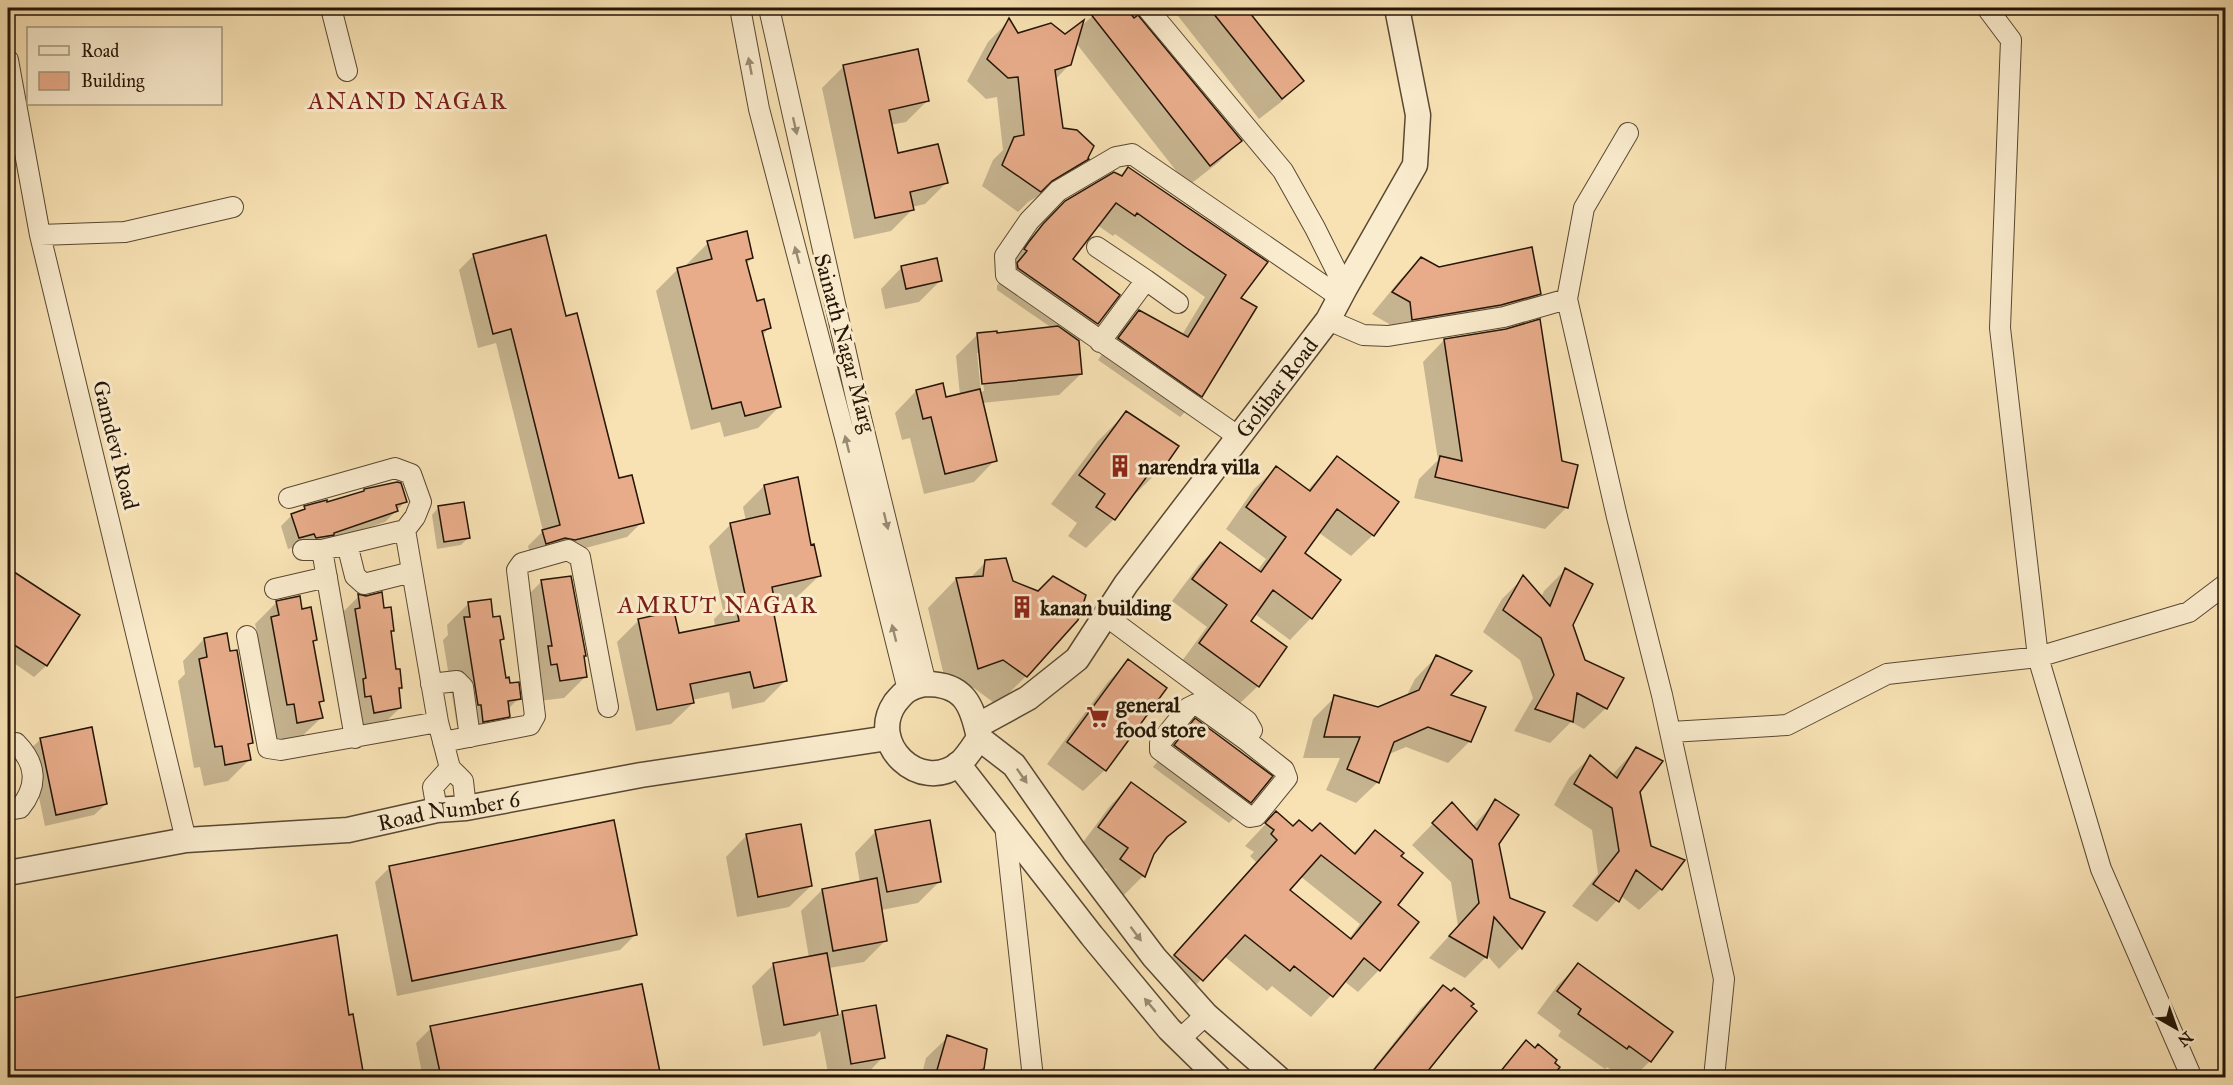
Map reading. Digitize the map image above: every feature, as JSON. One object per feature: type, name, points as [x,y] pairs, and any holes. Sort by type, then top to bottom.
[{"type":"street","points":[[331,8],[347,70]]},
{"type":"street","name":"Sainath Nagar Marg","points":[[740,8],[759,109],[845,437],[917,687]]},
{"type":"street","points":[[769,8],[857,402],[917,687]]},
{"type":"street","points":[[1147,8],[1283,171],[1342,292]]},
{"type":"street","name":"Golibar Road","points":[[958,764],[978,732],[1028,698],[1077,659],[1126,584],[1328,320],[1415,165],[1418,115],[1397,8]]},
{"type":"street","points":[[1987,8],[2011,40],[2000,328],[2038,657],[2101,869],[2192,1077]]},
{"type":"street","points":[[745,38],[774,34]]},
{"type":"street","name":"Gamdevi Road","points":[[8,60],[40,235],[186,840]]},
{"type":"street","points":[[1628,133],[1584,208],[1567,299],[1617,517],[1671,732],[1724,979],[1714,1077]]},
{"type":"street","points":[[1239,436],[1006,275],[1005,256],[1029,221],[1058,191],[1116,157],[1131,154],[1342,292]]},
{"type":"street","points":[[40,235],[125,232],[233,207]]},
{"type":"street","points":[[1097,246],[1178,303]]},
{"type":"street","points":[[1100,342],[1146,280]]},
{"type":"street","points":[[1328,320],[1363,335],[1388,336],[1504,317],[1567,299]]},
{"type":"street","points":[[289,498],[395,468],[411,474],[421,502],[415,517],[405,530],[312,550],[327,578],[355,738]]},
{"type":"street","points":[[405,530],[438,722],[450,768],[463,781],[466,807]]},
{"type":"street","points":[[348,544],[356,576],[364,584],[412,572]]},
{"type":"street","points":[[443,742],[530,725],[536,716],[518,570],[522,562],[568,550],[580,557],[608,707]]},
{"type":"street","points":[[275,589],[327,578]]},
{"type":"street","points":[[1671,732],[1787,725],[1887,674],[2038,657],[2189,612],[2226,584]]},
{"type":"street","points":[[1106,616],[1246,722],[1252,730],[1246,740]]},
{"type":"street","points":[[247,636],[268,748],[281,750],[438,722]]},
{"type":"street","points":[[431,684],[457,681],[463,687],[470,737]]},
{"type":"street","points":[[1219,1077],[1180,1039],[1092,936],[958,764],[945,771],[930,773],[916,770],[903,763],[893,752],[888,738],[887,723],[891,709],[899,697],[917,687],[940,684],[960,694],[974,711],[978,732],[1014,765],[1074,851],[1154,957],[1206,1015],[1278,1077]]},
{"type":"street","points":[[1196,704],[1246,740],[1284,770],[1287,778],[1256,816],[1250,817],[1160,750],[1160,742],[1188,708],[1196,704]]},
{"type":"street","name":"Road Number 6","points":[[8,873],[186,840],[348,830],[437,810],[466,807],[641,775],[888,738]]},
{"type":"street","points":[[8,743],[16,743],[26,753],[34,776],[31,794],[20,808],[8,810]]},
{"type":"street","points":[[437,810],[433,787],[450,768]]},
{"type":"street","points":[[1005,825],[1033,1077]]},
{"type":"street","points":[[1046,876],[1074,851]]},
{"type":"street","points":[[1180,1039],[1206,1015]]},
{"type":"building","points":[[1086,8],[1126,8],[1134,18],[1138,15],[1242,141],[1210,166]]},
{"type":"building","points":[[1209,8],[1246,8],[1304,81],[1282,99]]},
{"type":"building","points":[[1009,18],[1018,33],[1051,23],[1065,34],[1084,20],[1071,65],[1055,70],[1063,128],[1077,130],[1094,146],[1089,159],[1052,181],[1041,192],[1002,165],[1014,137],[1024,135],[1018,77],[1008,78],[987,59]]},
{"type":"building","points":[[918,49],[929,101],[889,110],[898,153],[938,144],[948,183],[910,192],[914,210],[875,218],[843,65]]},
{"type":"building","points":[[1128,167],[1268,262],[1241,298],[1257,307],[1202,397],[1118,338],[1139,310],[1188,337],[1226,275],[1137,213],[1135,216],[1116,203],[1073,259],[1120,295],[1098,324],[1018,268],[1017,263],[1027,251],[1024,249],[1028,243],[1065,201],[1114,172],[1122,176]]},
{"type":"building","points":[[747,231],[753,258],[746,260],[757,301],[764,299],[771,328],[762,331],[781,407],[745,416],[741,402],[712,409],[677,268],[712,259],[707,241]]},
{"type":"building","points":[[546,235],[566,316],[577,313],[619,478],[632,475],[644,523],[575,540],[565,538],[546,544],[542,530],[560,525],[511,329],[493,334],[473,254]]},
{"type":"building","points":[[1532,247],[1541,294],[1501,305],[1412,320],[1410,302],[1392,292],[1421,257],[1439,267]]},
{"type":"building","points":[[937,258],[942,281],[906,289],[901,266]]},
{"type":"building","points":[[1540,319],[1562,461],[1578,465],[1568,508],[1435,477],[1440,456],[1462,461],[1444,339],[1506,329]]},
{"type":"building","points":[[1058,326],[1079,341],[1082,374],[982,384],[977,333]]},
{"type":"building","points":[[943,383],[946,397],[980,389],[997,461],[945,474],[931,417],[923,419],[916,390]]},
{"type":"building","name":"narendra villa","points":[[1126,411],[1179,446],[1163,469],[1156,464],[1115,520],[1096,507],[1105,494],[1079,475]]},
{"type":"building","points":[[1337,456],[1399,502],[1374,536],[1337,509],[1305,553],[1341,580],[1312,619],[1273,590],[1251,621],[1287,647],[1259,687],[1199,643],[1227,605],[1192,579],[1220,542],[1261,572],[1286,537],[1246,507],[1276,466],[1310,491]]},
{"type":"building","points":[[798,477],[811,545],[814,544],[821,576],[772,587],[776,609],[773,609],[787,681],[754,688],[750,672],[690,684],[694,703],[657,710],[638,619],[674,611],[679,633],[739,621],[734,596],[745,594],[730,523],[770,514],[764,485]]},
{"type":"building","points":[[401,483],[407,502],[396,505],[398,511],[334,533],[334,535],[316,538],[314,534],[299,538],[291,514],[305,509],[304,506],[327,500],[327,502],[364,491],[364,489]]},
{"type":"building","points":[[464,502],[470,538],[444,542],[438,506]]},
{"type":"building","name":"kanan building","points":[[1006,558],[1013,581],[1038,591],[1053,576],[1086,595],[1078,620],[1027,677],[1003,660],[978,669],[956,578],[983,576],[985,560]]},
{"type":"building","points":[[8,568],[80,615],[47,666],[8,641]]},
{"type":"building","points":[[1565,568],[1593,584],[1573,625],[1585,660],[1624,678],[1607,709],[1577,693],[1573,722],[1535,709],[1554,675],[1541,638],[1503,610],[1523,575],[1550,606]]},
{"type":"building","points":[[571,576],[586,656],[584,656],[587,677],[560,681],[557,664],[551,665],[548,646],[552,646],[541,580]]},
{"type":"building","points":[[382,592],[384,608],[391,607],[394,631],[391,631],[396,669],[400,669],[402,688],[399,688],[401,708],[374,713],[371,696],[365,697],[363,679],[366,678],[355,609],[360,608],[358,594],[366,596]]},
{"type":"building","points":[[300,596],[302,609],[311,607],[317,640],[313,641],[324,701],[319,702],[323,718],[297,723],[294,704],[287,705],[271,617],[279,615],[276,601]]},
{"type":"building","points":[[491,599],[493,617],[500,616],[504,639],[500,640],[506,678],[509,677],[510,683],[519,682],[521,699],[508,701],[510,717],[483,722],[481,705],[478,705],[464,617],[470,617],[468,602]]},
{"type":"building","points":[[227,633],[230,651],[237,650],[253,743],[248,744],[251,760],[225,765],[222,746],[215,747],[199,659],[207,657],[204,638]]},
{"type":"building","points":[[1436,655],[1472,671],[1451,695],[1486,707],[1471,742],[1428,727],[1394,742],[1379,783],[1347,769],[1360,737],[1324,737],[1334,695],[1378,707],[1419,690]]},
{"type":"building","points":[[1128,659],[1167,688],[1106,771],[1067,742]]},
{"type":"building","points":[[1195,718],[1273,776],[1251,803],[1174,745]]},
{"type":"building","points":[[92,727],[107,804],[56,815],[40,738]]},
{"type":"building","points":[[1636,747],[1663,761],[1640,792],[1651,846],[1685,860],[1662,890],[1636,870],[1619,902],[1593,884],[1619,851],[1612,808],[1574,784],[1590,755],[1617,778]]},
{"type":"building","points":[[1131,782],[1186,822],[1167,837],[1154,854],[1145,877],[1120,859],[1128,848],[1098,827]]},
{"type":"building","points":[[1495,799],[1519,815],[1499,844],[1510,898],[1545,912],[1522,949],[1494,917],[1487,958],[1449,936],[1479,903],[1472,860],[1432,823],[1452,802],[1477,830]]},
{"type":"building","points":[[1276,811],[1293,826],[1299,820],[1312,831],[1320,823],[1355,854],[1375,830],[1404,853],[1401,856],[1423,873],[1398,905],[1419,922],[1380,971],[1364,958],[1333,997],[1294,966],[1290,971],[1245,935],[1203,981],[1174,955],[1277,840],[1271,834],[1274,830],[1265,823]],"holes":[[[1321,855],[1381,902],[1351,939],[1290,890]]]},
{"type":"building","points":[[614,820],[637,935],[412,981],[389,866]]},
{"type":"building","points":[[930,820],[941,882],[887,892],[875,830]]},
{"type":"building","points":[[801,824],[812,886],[758,897],[746,834]]},
{"type":"building","points":[[877,878],[887,941],[833,951],[822,889]]},
{"type":"building","points":[[337,935],[349,1015],[353,1014],[364,1077],[8,1077],[8,999]]},
{"type":"building","points":[[827,953],[838,1015],[784,1025],[773,963]]},
{"type":"building","points":[[1578,963],[1673,1032],[1651,1062],[1629,1046],[1627,1049],[1578,1014],[1581,1009],[1557,991]]},
{"type":"building","points":[[642,984],[661,1077],[441,1077],[430,1026]]},
{"type":"building","points":[[1443,985],[1451,991],[1454,988],[1474,1004],[1471,1006],[1477,1011],[1423,1077],[1368,1077]]},
{"type":"building","points":[[876,1005],[885,1058],[851,1064],[842,1011]]},
{"type":"building","points":[[947,1035],[987,1049],[984,1069],[961,1077],[935,1077]]},
{"type":"building","points":[[1526,1040],[1535,1048],[1538,1044],[1557,1060],[1555,1063],[1560,1067],[1552,1077],[1496,1077]]},
{"type":"place","name":"narendra villa","points":[[1120,466]]},
{"type":"place","name":"kanan building","points":[[1022,607]]},
{"type":"place","name":"general food store","points":[[1098,717]]},
{"type":"district","name":"ANAND NAGAR","points":[[408,101]]},
{"type":"district","name":"AMRUT NAGAR","points":[[718,605]]}]
